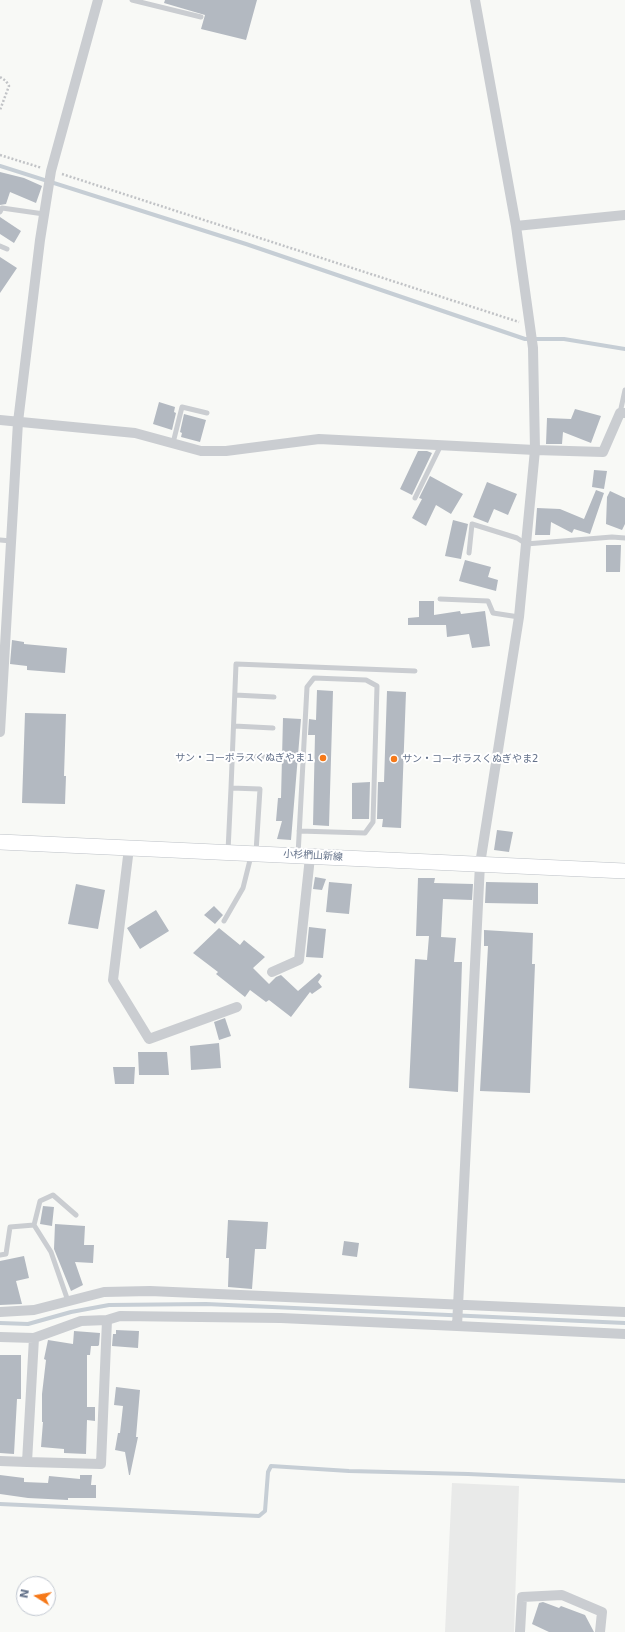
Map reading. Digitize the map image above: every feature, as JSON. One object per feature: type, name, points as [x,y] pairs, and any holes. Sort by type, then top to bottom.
[{"type":"main road","name":"小杉椚山新線","points":[[0,842],[625,871]]},
{"type":"street","points":[[0,732],[3,641],[18,422],[44,214],[51,170],[98,0]]},
{"type":"street","points":[[458,1326],[480,864],[519,617],[535,450],[533,348],[516,226],[475,0]]},
{"type":"street","points":[[516,226],[625,215]]},
{"type":"street","points":[[0,420],[135,433],[201,451],[226,451],[319,439],[603,452],[622,413]]},
{"type":"street","points":[[129,848],[113,980],[149,1039],[237,1007]]},
{"type":"street","points":[[272,972],[299,960],[304,856]]},
{"type":"street","points":[[0,1312],[34,1310],[104,1292],[150,1291],[625,1312]]},
{"type":"street","points":[[0,1337],[34,1338],[81,1321],[107,1320],[120,1316],[282,1318],[625,1334]]},
{"type":"street","points":[[0,1460],[101,1464],[107,1320]]},
{"type":"street","points":[[27,1462],[34,1338]]},
{"type":"street","points":[[520,1632],[522,1597],[562,1595],[602,1612],[600,1632]]},
{"type":"lane","points":[[132,0],[201,17]]},
{"type":"lane","points":[[0,212],[2,208],[44,214]]},
{"type":"lane","points":[[0,246],[7,250]]},
{"type":"lane","points":[[622,413],[625,390]]},
{"type":"lane","points":[[173,443],[182,406],[207,413]]},
{"type":"lane","points":[[415,498],[441,445]]},
{"type":"lane","points":[[468,553],[472,524],[517,538],[526,544],[612,537],[625,538]]},
{"type":"lane","points":[[0,540],[11,541]]},
{"type":"lane","points":[[440,599],[488,601],[493,613],[519,617]]},
{"type":"lane","points":[[228,852],[236,664],[415,670]]},
{"type":"lane","points":[[299,831],[365,833],[373,822],[377,686],[366,680],[314,678],[307,687],[299,831],[304,856]]},
{"type":"lane","points":[[235,695],[274,697]]},
{"type":"lane","points":[[234,726],[272,728]]},
{"type":"lane","points":[[232,757],[272,757]]},
{"type":"lane","points":[[224,921],[242,888],[254,853],[260,789],[231,788]]},
{"type":"lane","points":[[68,1301],[51,1252],[34,1224],[40,1201],[53,1195],[76,1215]]},
{"type":"lane","points":[[0,1255],[6,1254],[10,1227],[34,1224]]},
{"type":"path","points":[[0,77],[6,81],[9,86],[0,110]]},
{"type":"path","points":[[0,155],[51,170],[530,326]]},
{"type":"shaded area","points":[[452,1483],[519,1486],[514,1632],[445,1632]]},
{"type":"building","points":[[165,0],[257,0],[246,40],[201,29],[205,15],[164,3]]},
{"type":"building","points":[[0,172],[24,178],[42,186],[36,203],[10,192],[6,204],[0,205]]},
{"type":"building","points":[[0,217],[21,231],[14,243],[0,234]]},
{"type":"building","points":[[0,257],[17,268],[0,293]]},
{"type":"building","points":[[159,402],[175,407],[174,412],[176,413],[172,430],[153,424]]},
{"type":"building","points":[[575,409],[601,416],[591,443],[563,432],[562,444],[546,444],[547,418],[571,419]]},
{"type":"building","points":[[184,414],[206,420],[200,442],[181,437],[182,433],[180,432]]},
{"type":"building","points":[[418,451],[427,451],[432,453],[412,495],[400,489]]},
{"type":"building","points":[[594,470],[607,471],[604,489],[592,487]]},
{"type":"building","points":[[430,476],[463,494],[451,514],[436,505],[426,526],[412,518],[422,499],[419,498]]},
{"type":"building","points":[[487,482],[517,494],[508,515],[494,509],[488,523],[473,517]]},
{"type":"building","points":[[596,490],[604,493],[590,534],[574,529],[572,533],[551,522],[550,535],[535,535],[537,508],[560,509],[584,519]]},
{"type":"building","points":[[610,491],[625,498],[625,524],[622,530],[606,524],[607,497]]},
{"type":"building","points":[[453,520],[468,524],[461,559],[445,556]]},
{"type":"building","points":[[606,545],[621,545],[620,572],[606,572]]},
{"type":"building","points":[[465,560],[491,567],[488,577],[498,580],[496,591],[459,581]]},
{"type":"building","points":[[419,601],[434,601],[434,615],[460,611],[461,614],[485,611],[490,646],[472,648],[469,634],[447,637],[446,625],[408,625],[408,618],[419,617]]},
{"type":"building","points":[[12,640],[24,642],[24,644],[67,648],[65,673],[27,670],[27,666],[10,664]]},
{"type":"building","name":"サン・コーポラスくぬぎやま１","points":[[317,690],[333,691],[329,826],[313,825],[315,735],[308,735],[309,719],[316,720]]},
{"type":"building","name":"サン・コーポラスくぬぎやま2","points":[[387,691],[406,692],[401,828],[382,827],[383,819],[377,819],[378,782],[384,782]]},
{"type":"building","points":[[25,713],[66,714],[64,776],[66,776],[65,804],[22,803]]},
{"type":"building","points":[[283,718],[301,719],[291,840],[277,839],[282,821],[276,821],[278,798],[281,798]]},
{"type":"building","points":[[370,782],[369,819],[352,819],[352,783]]},
{"type":"building","points":[[497,830],[513,832],[509,852],[494,850]]},
{"type":"building","points":[[315,877],[326,879],[322,890],[313,889]]},
{"type":"building","points":[[418,878],[435,878],[434,883],[473,884],[472,900],[443,899],[441,937],[456,938],[454,962],[462,962],[458,1092],[409,1088],[415,959],[427,960],[429,936],[416,936]]},
{"type":"building","points":[[329,882],[352,884],[349,914],[326,912]]},
{"type":"building","points":[[486,882],[538,883],[538,904],[485,903]]},
{"type":"building","points":[[76,884],[105,890],[98,929],[68,924]]},
{"type":"building","points":[[214,906],[223,915],[215,924],[204,915]]},
{"type":"building","points":[[156,910],[169,931],[140,949],[127,928]]},
{"type":"building","points":[[309,927],[326,929],[323,958],[306,957]]},
{"type":"building","points":[[219,928],[240,945],[244,940],[265,957],[253,968],[269,984],[276,977],[281,975],[298,991],[319,973],[322,976],[318,982],[322,987],[312,994],[310,992],[291,1017],[269,1000],[266,1002],[250,990],[245,997],[216,974],[218,972],[193,953]]},
{"type":"building","points":[[484,930],[533,933],[532,964],[535,964],[530,1093],[480,1091],[488,946],[484,946]]},
{"type":"building","points":[[225,1018],[231,1036],[219,1040],[214,1022]]},
{"type":"building","points":[[219,1043],[221,1068],[191,1070],[190,1046]]},
{"type":"building","points":[[138,1052],[167,1052],[169,1075],[139,1075]]},
{"type":"building","points":[[113,1067],[135,1067],[134,1084],[115,1084]]},
{"type":"building","points":[[43,1206],[54,1207],[52,1226],[40,1224]]},
{"type":"building","points":[[228,1220],[268,1222],[266,1249],[255,1249],[252,1289],[228,1287],[229,1258],[226,1258]]},
{"type":"building","points":[[55,1224],[85,1226],[84,1245],[94,1245],[93,1263],[75,1262],[83,1285],[71,1291],[54,1249]]},
{"type":"building","points":[[344,1241],[359,1243],[357,1257],[342,1255]]},
{"type":"building","points":[[24,1256],[29,1278],[16,1281],[22,1304],[0,1305],[0,1261]]},
{"type":"building","points":[[116,1330],[139,1331],[138,1348],[112,1346],[113,1334],[116,1334]]},
{"type":"building","points":[[74,1331],[100,1333],[99,1345],[91,1346],[90,1355],[87,1355],[87,1407],[95,1407],[95,1421],[87,1420],[86,1454],[64,1453],[64,1449],[41,1447],[43,1422],[42,1394],[46,1360],[44,1359],[48,1340],[73,1344]]},
{"type":"building","points":[[0,1355],[21,1355],[21,1399],[17,1399],[14,1454],[0,1453]]},
{"type":"building","points":[[116,1387],[140,1390],[136,1437],[138,1437],[130,1475],[125,1452],[115,1450],[118,1433],[120,1433],[123,1406],[114,1405]]},
{"type":"building","points":[[0,1475],[24,1478],[24,1482],[48,1483],[49,1476],[80,1479],[80,1475],[92,1475],[91,1485],[96,1485],[96,1498],[68,1498],[68,1500],[28,1498],[0,1494]]},
{"type":"building","points":[[543,1602],[559,1608],[561,1606],[585,1615],[594,1632],[549,1632],[532,1624],[539,1603]]},
{"type":"waterway","points":[[0,166],[246,244],[525,339],[564,339],[625,349]]},
{"type":"waterway","points":[[0,1323],[28,1324],[71,1312],[109,1305],[206,1304],[625,1323]]},
{"type":"waterway","points":[[0,1504],[259,1516],[265,1511],[268,1472],[271,1466],[349,1471],[468,1474],[625,1481]]},
{"type":"place","name":"サン・コーポラスくぬぎやま１","points":[[323,758]]},
{"type":"place","name":"サン・コーポラスくぬぎやま2","points":[[394,759]]}]
